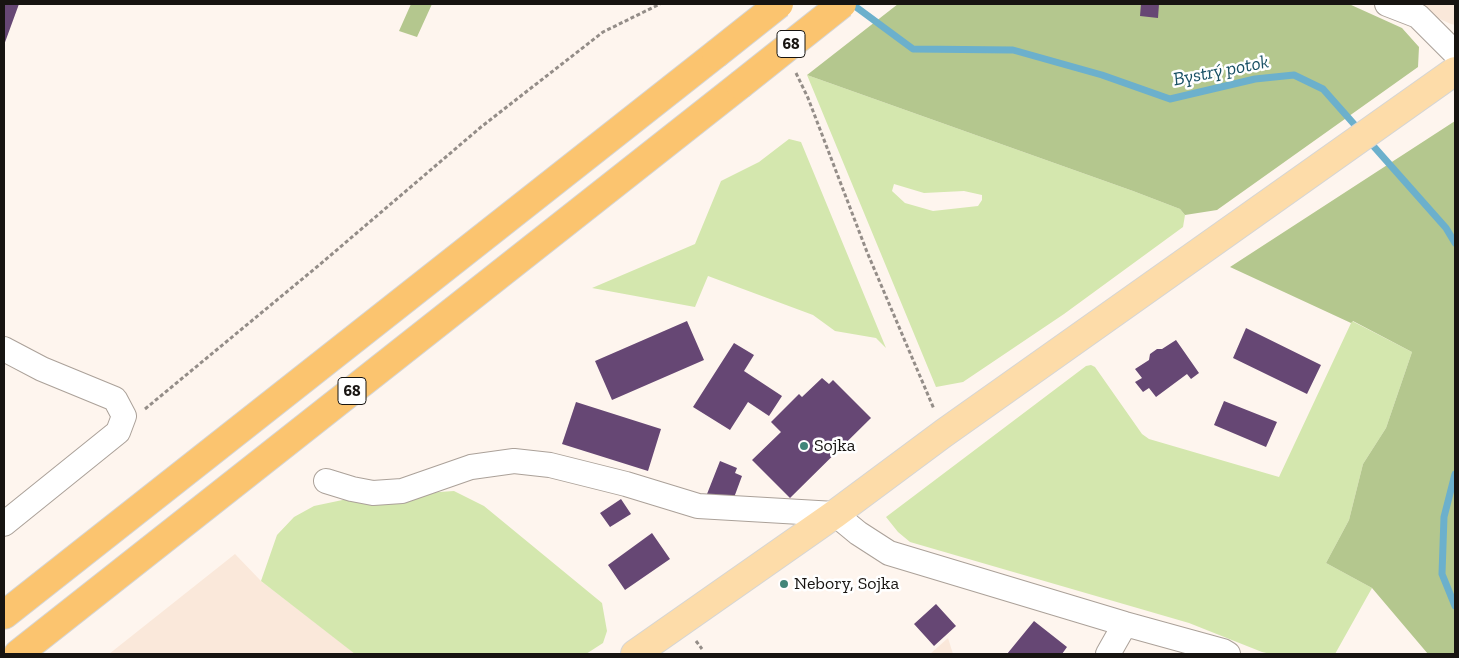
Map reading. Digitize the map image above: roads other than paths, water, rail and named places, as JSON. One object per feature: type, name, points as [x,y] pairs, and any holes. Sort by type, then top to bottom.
[{"type":"highway","name":"68","points":[[4,615],[779,4]]},
{"type":"highway","name":"68","points":[[18,654],[842,4]]},
{"type":"main road","points":[[635,654],[835,514],[944,433],[1455,71]]},
{"type":"street","points":[[1387,4],[1418,16],[1455,53]]},
{"type":"street","points":[[4,349],[42,369],[115,399],[124,416],[118,432],[4,524]]},
{"type":"street","points":[[326,481],[352,490],[374,494],[402,491],[471,467],[514,461],[550,465],[626,484],[698,506],[835,514],[858,533],[888,553],[1228,654]]},
{"type":"street","points":[[1108,654],[1125,624]]},
{"type":"waterway","name":"Bystrý potok","points":[[852,4],[913,49],[1013,50],[1102,75],[1170,99],[1255,79],[1294,75],[1323,89],[1361,132]]},
{"type":"waterway","name":"Bystrý potok","points":[[1368,140],[1446,228],[1455,243]]},
{"type":"waterway","name":"Bystrý potok","points":[[1455,474],[1444,517],[1442,574],[1455,606]]},
{"type":"place","name":"Sojka","points":[[804,446]]},
{"type":"place","name":"Nebory, Sojka","points":[[784,584]]}]
